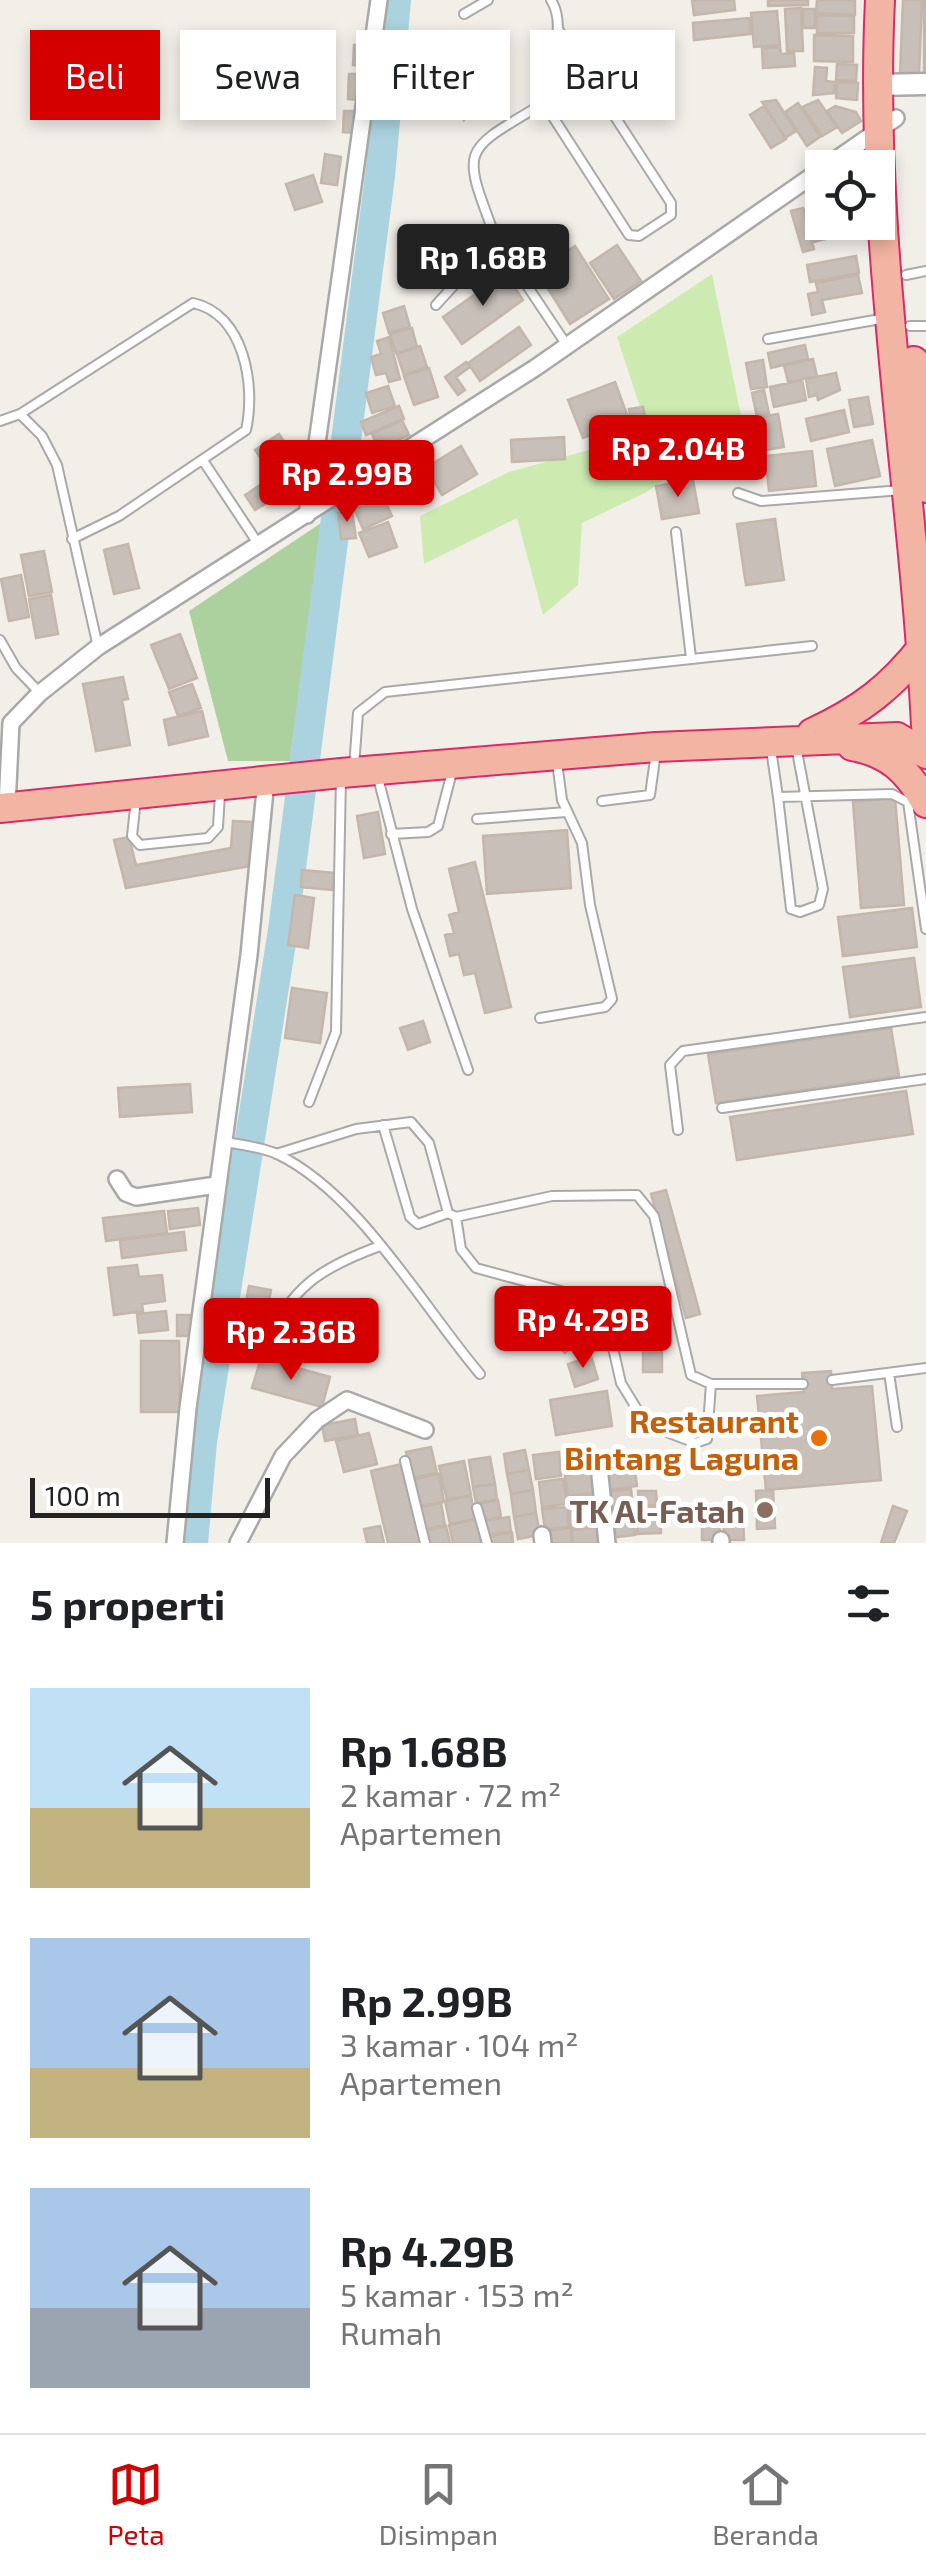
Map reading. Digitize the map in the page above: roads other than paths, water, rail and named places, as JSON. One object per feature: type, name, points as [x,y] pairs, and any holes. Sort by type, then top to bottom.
[{"type":"highway","points":[[880,0],[887,124],[909,323],[926,723],[906,728],[897,737]]},
{"type":"highway","points":[[884,85],[894,0]]},
{"type":"highway","points":[[887,124],[916,273],[909,323]]},
{"type":"highway","points":[[794,739],[856,713],[885,691],[924,644]]},
{"type":"highway","points":[[3,807],[357,771],[794,739],[897,737],[926,754]]},
{"type":"highway","points":[[794,739],[889,758],[911,777],[926,803]]},
{"type":"street","points":[[310,512],[379,0]]},
{"type":"street","points":[[884,85],[926,84]]},
{"type":"street","points":[[849,150],[887,124]]},
{"type":"street","points":[[3,807],[6,723],[40,693],[98,648],[568,346],[805,181]]},
{"type":"street","points":[[174,1543],[216,1185],[230,1143],[270,780]]},
{"type":"street","points":[[118,1179],[126,1193],[136,1197],[216,1185]]},
{"type":"street","points":[[238,1543],[284,1456],[334,1405],[347,1400],[425,1430]]},
{"type":"street","points":[[600,1476],[608,1543]]},
{"type":"lane","points":[[464,14],[488,0]]},
{"type":"lane","points":[[551,0],[559,12],[558,28]]},
{"type":"lane","points":[[530,111],[479,141],[472,159],[477,188],[496,239],[568,346]]},
{"type":"lane","points":[[555,120],[629,234],[639,236],[672,214],[671,203],[617,120]]},
{"type":"lane","points":[[436,305],[496,239]]},
{"type":"lane","points":[[0,421],[20,414],[192,303],[206,306],[230,325],[246,370],[250,411],[246,430],[120,516],[72,540]]},
{"type":"lane","points":[[768,338],[909,323]]},
{"type":"lane","points":[[20,414],[42,436],[57,465],[98,648]]},
{"type":"lane","points":[[204,462],[259,545]]},
{"type":"lane","points":[[738,492],[761,502],[916,489]]},
{"type":"lane","points":[[676,532],[691,658]]},
{"type":"lane","points":[[0,640],[16,668],[40,693]]},
{"type":"lane","points":[[309,1102],[336,1032],[358,713],[385,692],[812,646]]},
{"type":"lane","points":[[794,739],[823,900],[800,912],[791,908],[778,797],[794,739]]},
{"type":"lane","points":[[602,801],[650,796],[656,747]]},
{"type":"lane","points":[[540,1018],[605,1007],[612,998],[590,905],[582,843],[566,812],[556,758]]},
{"type":"lane","points":[[391,834],[428,832],[438,826],[453,766]]},
{"type":"lane","points":[[357,771],[391,834],[412,909],[468,1070]]},
{"type":"lane","points":[[136,792],[132,836],[140,845],[208,838],[215,833],[221,784]]},
{"type":"lane","points":[[778,797],[892,794],[908,802],[926,930]]},
{"type":"lane","points":[[477,819],[566,812]]},
{"type":"lane","points":[[678,1130],[670,1065],[683,1052],[926,1017]]},
{"type":"lane","points":[[722,1108],[926,1080]]},
{"type":"lane","points":[[276,1154],[383,1125],[412,1122],[422,1130],[462,1249],[476,1268],[568,1293],[610,1335],[621,1384],[646,1424],[695,1443],[707,1440],[710,1384]]},
{"type":"lane","points":[[383,1125],[410,1218],[418,1224],[552,1196],[632,1193],[642,1198],[654,1216],[691,1375],[710,1384],[804,1384]]},
{"type":"lane","points":[[230,1143],[276,1154],[312,1176],[380,1246],[480,1374]]},
{"type":"lane","points":[[268,1347],[286,1306],[329,1265],[380,1246]]},
{"type":"lane","points":[[832,1380],[926,1368]]},
{"type":"lane","points":[[889,1374],[898,1427]]},
{"type":"lane","points":[[405,1460],[425,1543]]},
{"type":"lane","points":[[477,1508],[486,1543]]},
{"type":"waterway","points":[[193,1543],[202,1442],[283,930],[380,176],[396,0]]},
{"type":"place","name":"Restaurant Bintang Laguna","points":[[819,1438]]},
{"type":"place","name":"TK Al-Fatah","points":[[765,1510]]}]
